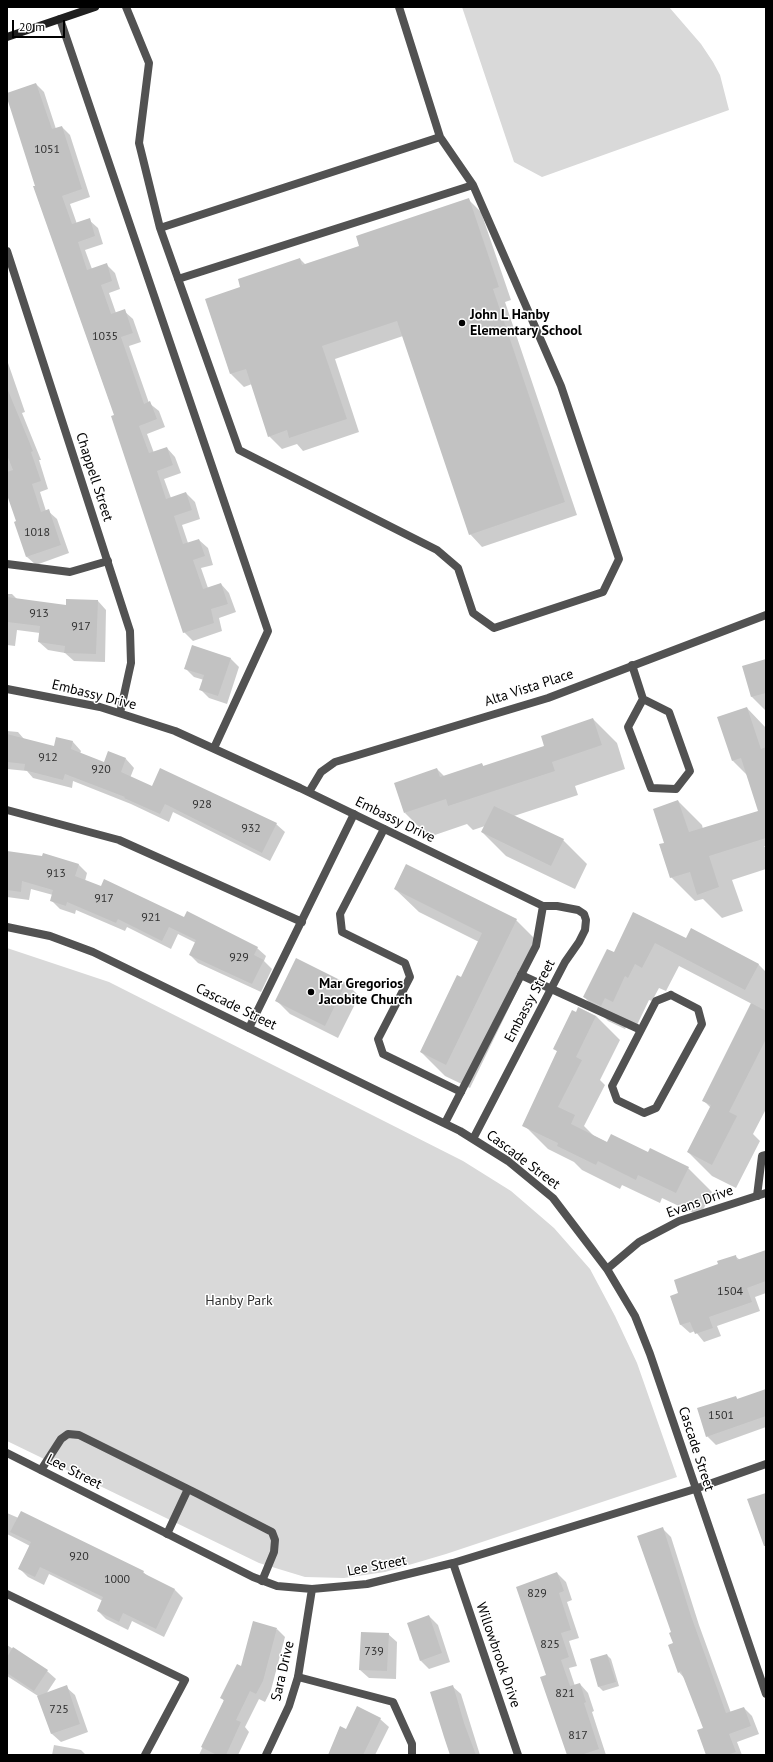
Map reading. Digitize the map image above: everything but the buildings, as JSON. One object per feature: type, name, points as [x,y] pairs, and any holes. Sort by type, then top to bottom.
[{"type":"main road","points":[[7,37],[95,7]]},
{"type":"street","points":[[126,7],[149,63],[139,144],[160,228],[239,450],[437,550],[458,568],[473,613],[494,628],[603,592],[619,559],[561,386],[473,185],[440,137],[399,7]]},
{"type":"street","points":[[60,19],[268,631],[214,748]]},
{"type":"street","points":[[160,228],[440,137]]},
{"type":"street","points":[[178,279],[473,185]]},
{"type":"street","name":"Chappell Street","points":[[7,251],[130,631],[131,663],[120,713]]},
{"type":"street","points":[[7,564],[70,572],[108,561]]},
{"type":"street","name":"Alta Vista Place","points":[[310,792],[322,772],[335,762],[548,698],[766,614]]},
{"type":"street","points":[[632,665],[643,699],[669,712],[685,756],[690,771],[676,790],[651,788],[628,727],[643,699]]},
{"type":"street","name":"Embassy Drive","points":[[7,689],[100,707],[175,731],[310,792],[543,906]]},
{"type":"street","points":[[7,810],[119,840],[302,922]]},
{"type":"street","points":[[249,1028],[354,814]]},
{"type":"street","points":[[384,829],[340,914],[342,932],[406,964],[410,977],[378,1039],[383,1054],[461,1092]]},
{"type":"street","points":[[445,1123],[536,946],[543,906]]},
{"type":"street","name":"Embassy Street","points":[[473,1139],[551,988],[585,930],[586,920],[584,914],[578,910],[557,906],[543,906]]},
{"type":"street","name":"Cascade Street","points":[[7,927],[50,936],[93,952],[445,1123],[508,1161],[553,1198],[607,1269],[635,1316],[650,1354],[766,1694]]},
{"type":"street","points":[[521,975],[641,1030]]},
{"type":"street","points":[[672,995],[698,1009],[702,1024],[656,1108],[644,1113],[617,1100],[612,1086],[641,1030],[656,1001],[672,995]]},
{"type":"street","points":[[757,1196],[762,1156],[766,1155]]},
{"type":"street","name":"Evans Drive","points":[[607,1269],[640,1242],[679,1221],[766,1193]]},
{"type":"street","points":[[41,1470],[61,1439],[68,1434],[79,1435],[188,1489],[272,1532],[275,1540],[274,1552],[262,1581]]},
{"type":"street","name":"Lee Street","points":[[7,1453],[262,1581],[277,1586],[312,1588],[367,1584],[453,1563],[695,1488],[766,1464]]},
{"type":"street","points":[[167,1534],[188,1489]]},
{"type":"street","name":"Willowbrook Drive","points":[[453,1563],[518,1755]]},
{"type":"street","name":"Sara Drive","points":[[266,1755],[289,1706],[298,1677],[312,1588]]},
{"type":"street","points":[[7,1594],[185,1680],[145,1755]]},
{"type":"street","points":[[298,1677],[393,1702],[412,1744],[412,1755]]},
{"type":"green space","points":[[462,7],[669,7],[701,44],[713,62],[720,75],[729,110],[542,177],[514,162]]},
{"type":"green space","name":"Hanby Park","points":[[7,948],[109,982],[463,1161],[511,1191],[554,1228],[590,1269],[615,1316],[637,1363],[677,1477],[446,1554],[385,1572],[344,1578],[305,1577],[259,1563],[7,1441]]},
{"type":"place","name":"John L Hanby Elementary School","points":[[462,323]]},
{"type":"place","name":"Mar Gregorios Jacobite Church","points":[[311,992]]}]
